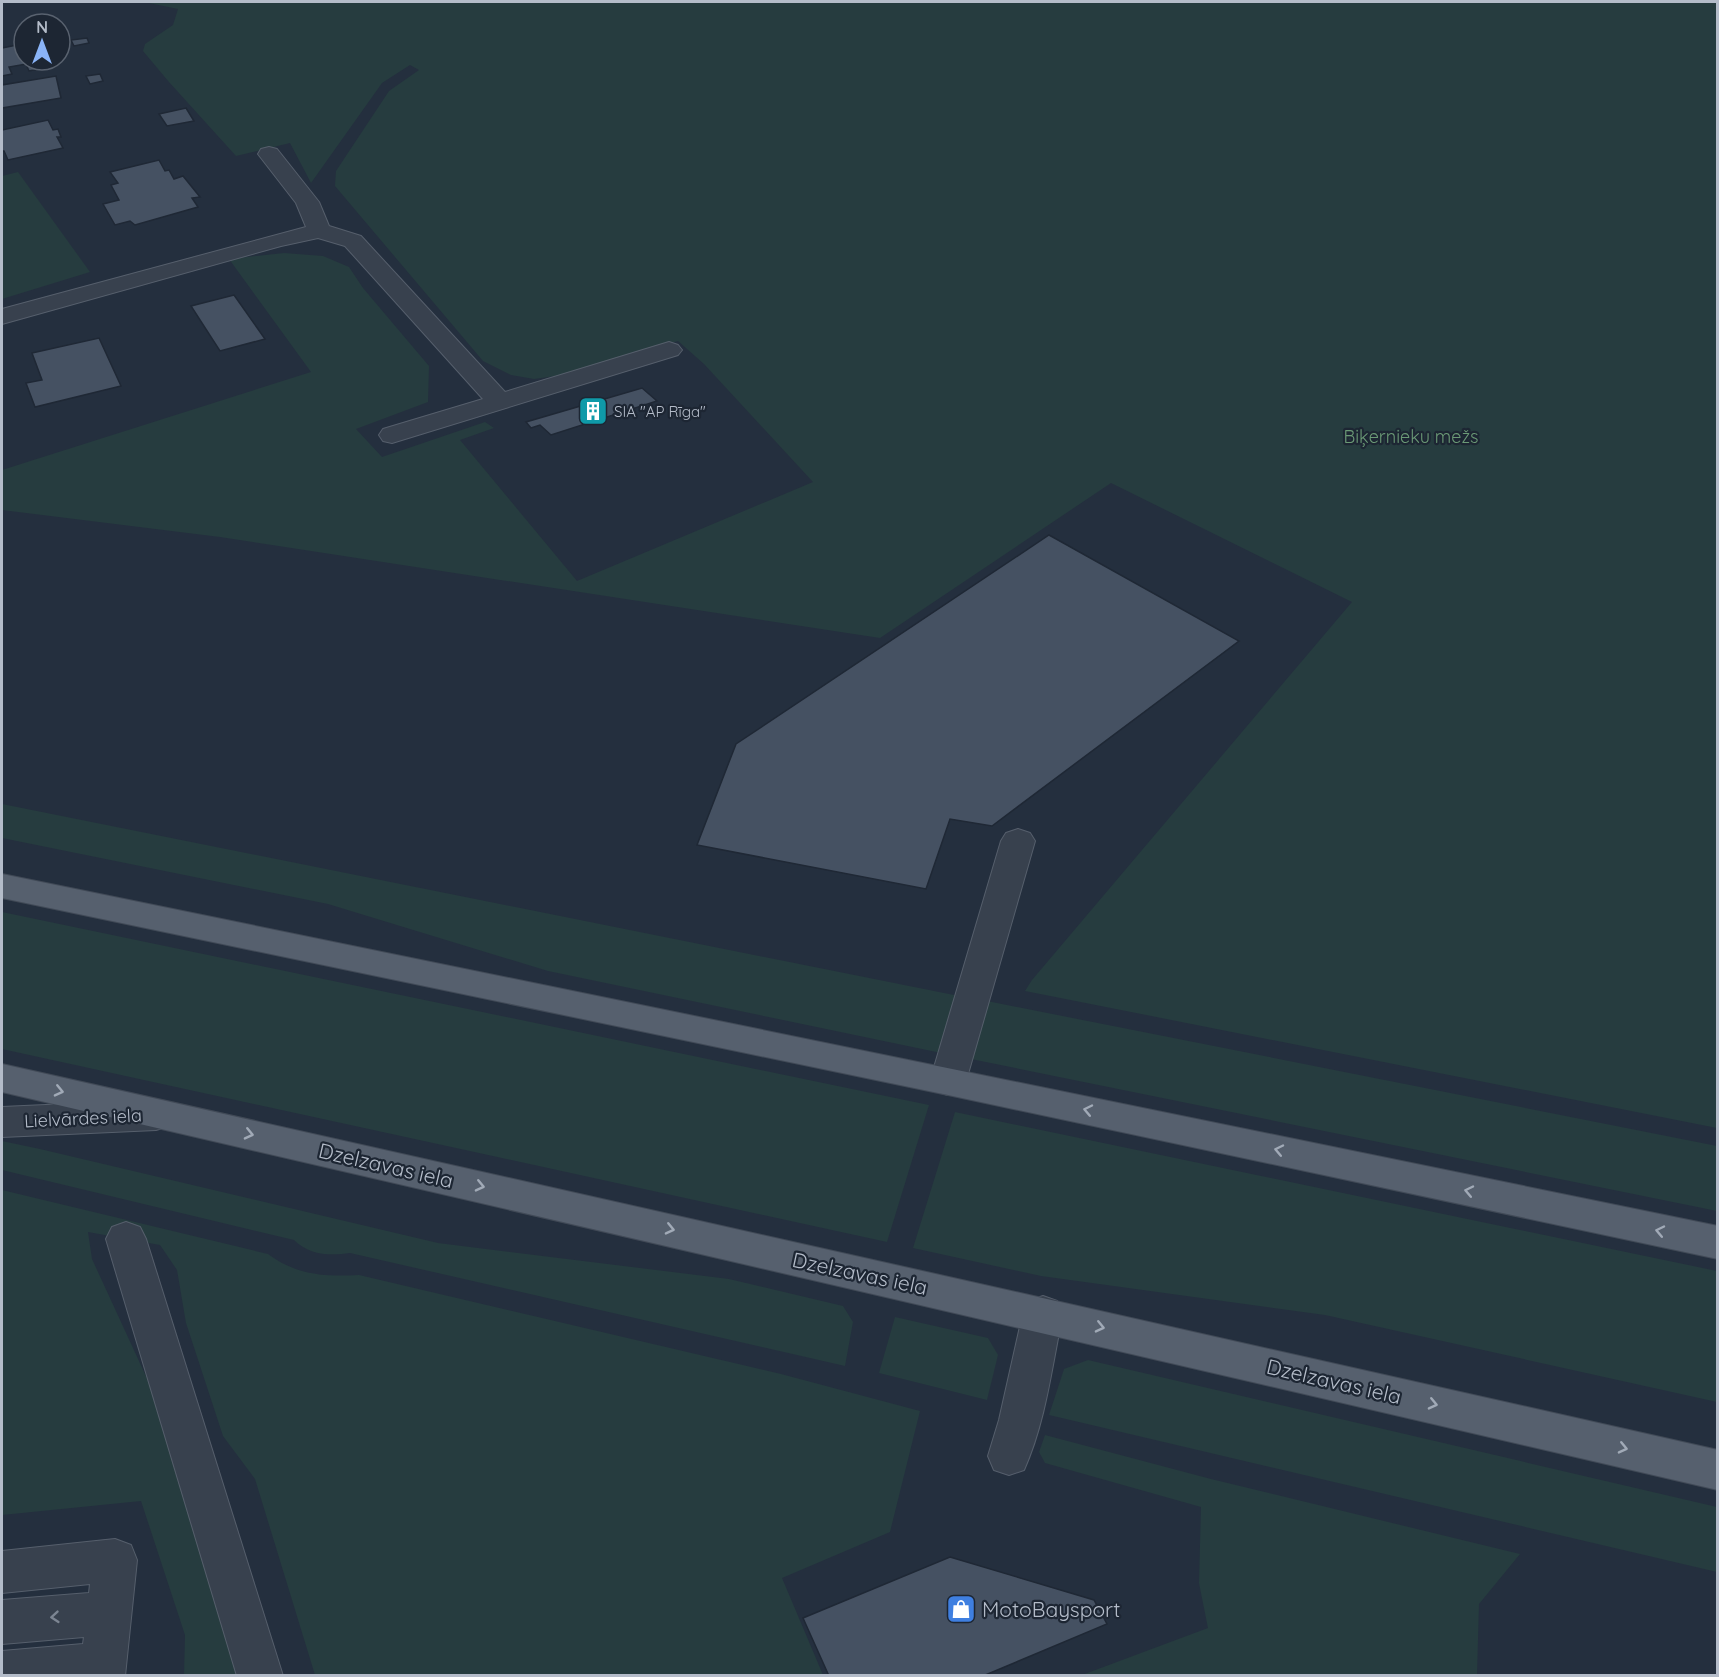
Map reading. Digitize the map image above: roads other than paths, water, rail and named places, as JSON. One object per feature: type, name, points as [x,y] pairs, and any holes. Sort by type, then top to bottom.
[{"type":"main road","points":[[2,886],[1718,1243]]},
{"type":"main road","name":"Dzelzavas iela","points":[[2,1078],[821,1265],[1043,1313],[1718,1470]]},
{"type":"street","points":[[269,154],[307,202],[319,231]]},
{"type":"street","points":[[2,317],[277,240],[319,231],[353,241],[499,401]]},
{"type":"street","points":[[392,435],[669,350]]},
{"type":"street","points":[[948,1081],[1018,841]]},
{"type":"street","points":[[2,873],[45,895]]},
{"type":"street","name":"Lielvārdes iela","points":[[2,1122],[165,1115]]},
{"type":"street","points":[[126,1239],[260,1676]]},
{"type":"street","points":[[1009,1456],[1020,1420],[1043,1313]]},
{"type":"street","points":[[2,1572],[115,1560],[102,1670],[2,1673]]},
{"type":"street","points":[[2,1622],[108,1613]]},
{"type":"place","name":"SIA \"AP Rīga\"","points":[[593,411]]},
{"type":"place","name":"MotoBaysport","points":[[961,1609]]},
{"type":"park label","name":"Biķernieku mežs","points":[[1411,436]]}]
